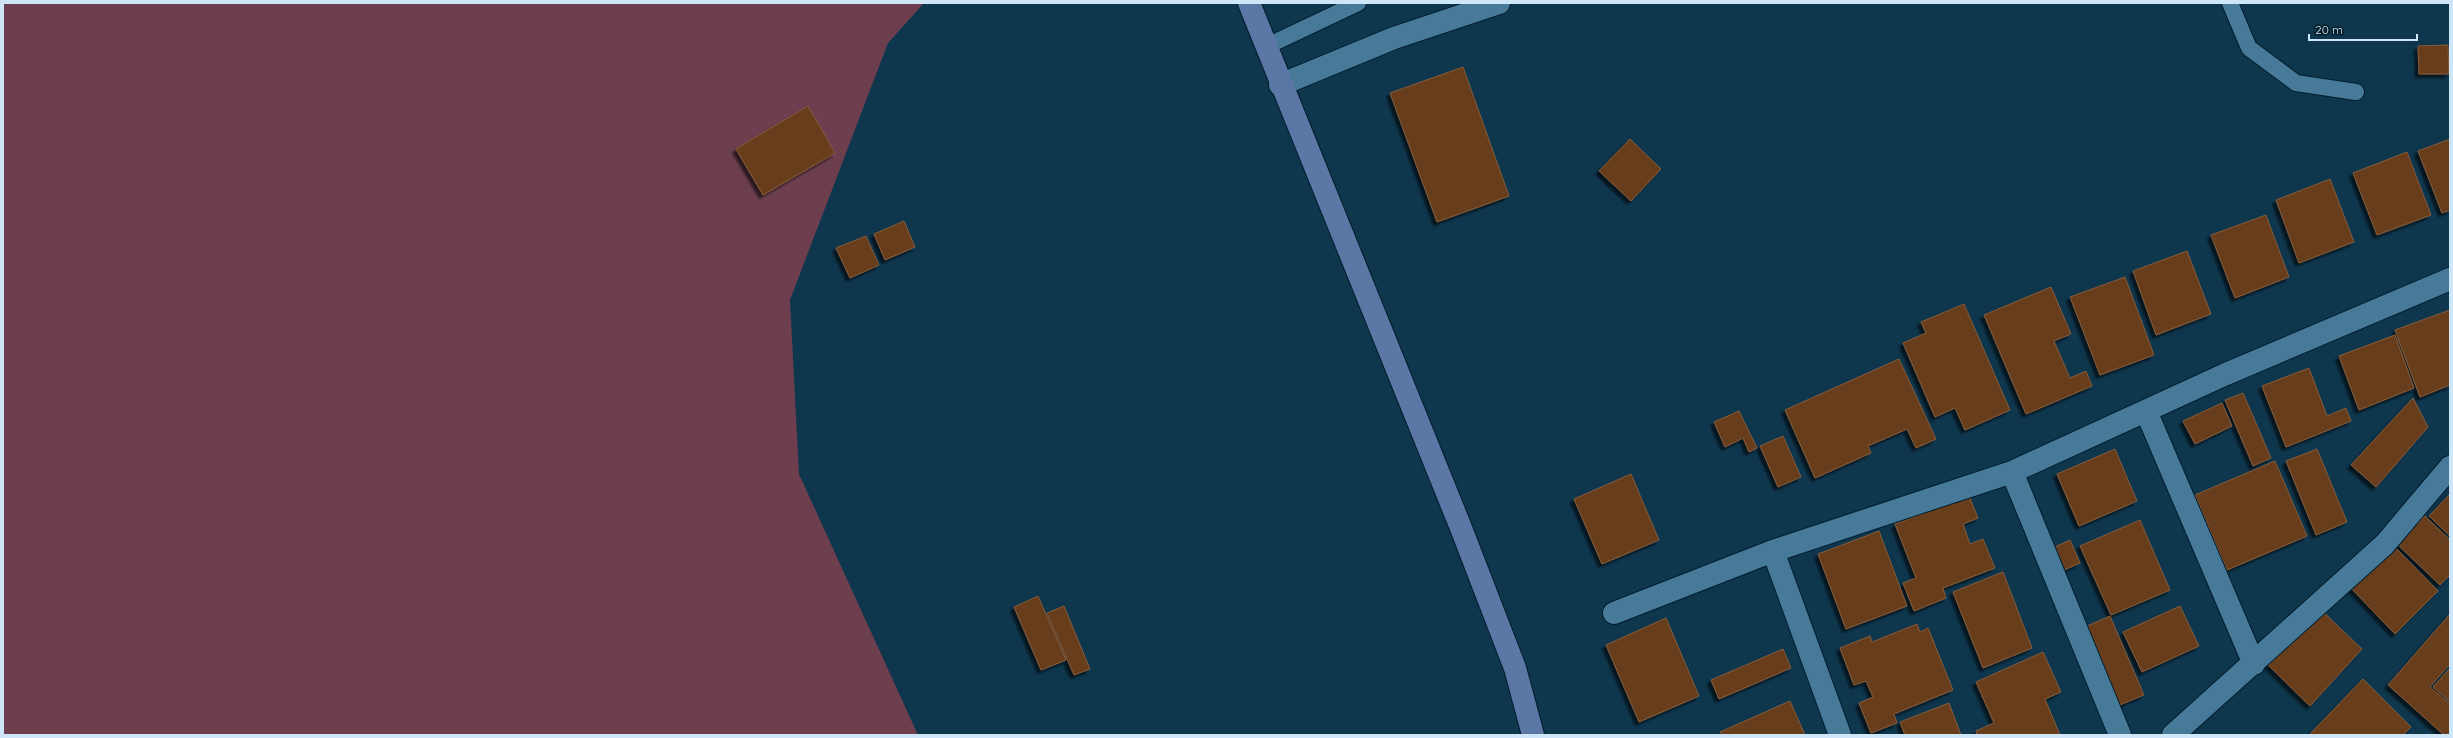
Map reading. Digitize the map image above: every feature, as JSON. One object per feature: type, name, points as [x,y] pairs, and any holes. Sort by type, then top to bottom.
[{"type":"main road","points":[[1249,3],[1280,85],[1461,528],[1515,668],[1533,735]]},
{"type":"street","points":[[1280,85],[1394,38],[1499,3]]},
{"type":"street","points":[[1614,613],[1773,551],[2012,472],[2226,374],[2450,279]]},
{"type":"street","points":[[2146,411],[2254,664]]},
{"type":"street","points":[[2173,735],[2254,664],[2385,544],[2450,467]]},
{"type":"street","points":[[2012,472],[2120,735]]},
{"type":"street","points":[[1773,551],[1840,735]]},
{"type":"lane","points":[[1265,47],[1358,3]]},
{"type":"lane","points":[[2230,3],[2249,48],[2296,83],[2356,92]]},
{"type":"shaded area","points":[[3,3],[924,3],[888,43],[790,300],[799,474],[918,735],[3,735]]},
{"type":"building","points":[[2448,45],[2449,74],[2419,74],[2418,46]]},
{"type":"building","points":[[1463,67],[1509,196],[1437,222],[1390,93]]},
{"type":"building","points":[[808,106],[835,153],[763,195],[736,149]]},
{"type":"building","points":[[1630,139],[1661,169],[1631,201],[1599,171]]},
{"type":"building","points":[[2450,139],[2450,210],[2442,213],[2418,151]]},
{"type":"building","points":[[2407,152],[2431,215],[2377,235],[2353,173]]},
{"type":"building","points":[[2330,179],[2354,242],[2299,263],[2276,200]]},
{"type":"building","points":[[2266,215],[2289,277],[2235,298],[2211,235]]},
{"type":"building","points":[[904,221],[915,247],[885,260],[874,234]]},
{"type":"building","points":[[866,236],[879,265],[850,278],[836,248]]},
{"type":"building","points":[[2187,251],[2211,314],[2156,335],[2133,271]]},
{"type":"building","points":[[2125,277],[2154,355],[2100,375],[2070,297]]},
{"type":"building","points":[[2051,287],[2071,334],[2054,341],[2070,378],[2086,371],[2092,386],[2026,414],[1984,315]]},
{"type":"building","points":[[1964,304],[2010,410],[1965,430],[1955,408],[1935,417],[1903,343],[1926,333],[1921,322]]},
{"type":"building","points":[[2450,310],[2450,385],[2420,397],[2395,330]]},
{"type":"building","points":[[2395,335],[2414,388],[2359,410],[2339,356]]},
{"type":"building","points":[[1899,359],[1936,439],[1916,448],[1907,429],[1868,446],[1871,453],[1815,478],[1785,410]]},
{"type":"building","points":[[2309,368],[2327,416],[2346,408],[2351,421],[2286,447],[2262,386]]},
{"type":"building","points":[[2243,393],[2271,458],[2253,466],[2225,400]]},
{"type":"building","points":[[2413,398],[2428,427],[2376,487],[2351,465]]},
{"type":"building","points":[[2222,403],[2232,426],[2195,444],[2183,421]]},
{"type":"building","points":[[1739,411],[1757,448],[1749,452],[1743,438],[1725,447],[1714,422]]},
{"type":"building","points":[[1783,436],[1801,477],[1778,487],[1760,446]]},
{"type":"building","points":[[2115,449],[2137,501],[2079,526],[2057,474]]},
{"type":"building","points":[[2317,449],[2347,522],[2316,535],[2286,461]]},
{"type":"building","points":[[2275,461],[2307,536],[2227,570],[2195,495]]},
{"type":"building","points":[[1631,474],[1659,540],[1602,564],[1574,499]]},
{"type":"building","points":[[1967,491],[1978,518],[1963,524],[1970,544],[1983,539],[1995,568],[1943,588],[1946,598],[1914,611],[1903,583],[1916,578],[1895,524],[1927,512],[1925,508]]},
{"type":"building","points":[[2450,494],[2450,536],[2429,516]]},
{"type":"building","points":[[2425,516],[2450,540],[2450,575],[2440,585],[2397,544]]},
{"type":"building","points":[[2140,520],[2170,590],[2111,615],[2080,546]]},
{"type":"building","points":[[1879,531],[1907,606],[1846,629],[1818,554]]},
{"type":"building","points":[[2070,540],[2080,563],[2057,573],[2048,550]]},
{"type":"building","points":[[2394,546],[2438,591],[2395,634],[2351,588]]},
{"type":"building","points":[[2003,572],[2032,648],[1983,668],[1953,592]]},
{"type":"building","points":[[1038,596],[1066,660],[1041,670],[1014,607]]},
{"type":"building","points":[[1064,606],[1090,669],[1074,675],[1047,613]]},
{"type":"building","points":[[2180,606],[2199,646],[2142,672],[2123,632]]},
{"type":"building","points":[[2320,609],[2362,649],[2310,706],[2268,665]]},
{"type":"building","points":[[2450,614],[2450,664],[2430,687],[2450,704],[2450,735],[2444,735],[2388,685]]},
{"type":"building","points":[[2110,616],[2144,695],[2112,708],[2078,630]]},
{"type":"building","points":[[1666,618],[1699,696],[1639,722],[1606,645]]},
{"type":"building","points":[[1917,624],[1920,632],[1928,628],[1953,690],[1894,714],[1897,723],[1871,733],[1859,703],[1873,697],[1866,681],[1854,685],[1840,648],[1870,636],[1872,642]]},
{"type":"building","points":[[1783,649],[1791,668],[1719,699],[1711,680]]},
{"type":"building","points":[[2043,652],[2061,692],[2045,699],[2060,735],[1977,735],[1976,731],[1994,723],[1976,682]]},
{"type":"building","points":[[2450,668],[2450,702],[2433,687]]},
{"type":"building","points":[[2363,679],[2411,727],[2403,735],[2309,735]]},
{"type":"building","points":[[1790,701],[1805,735],[1722,735],[1720,732]]},
{"type":"building","points":[[1949,703],[1961,735],[1905,735],[1900,722]]}]
